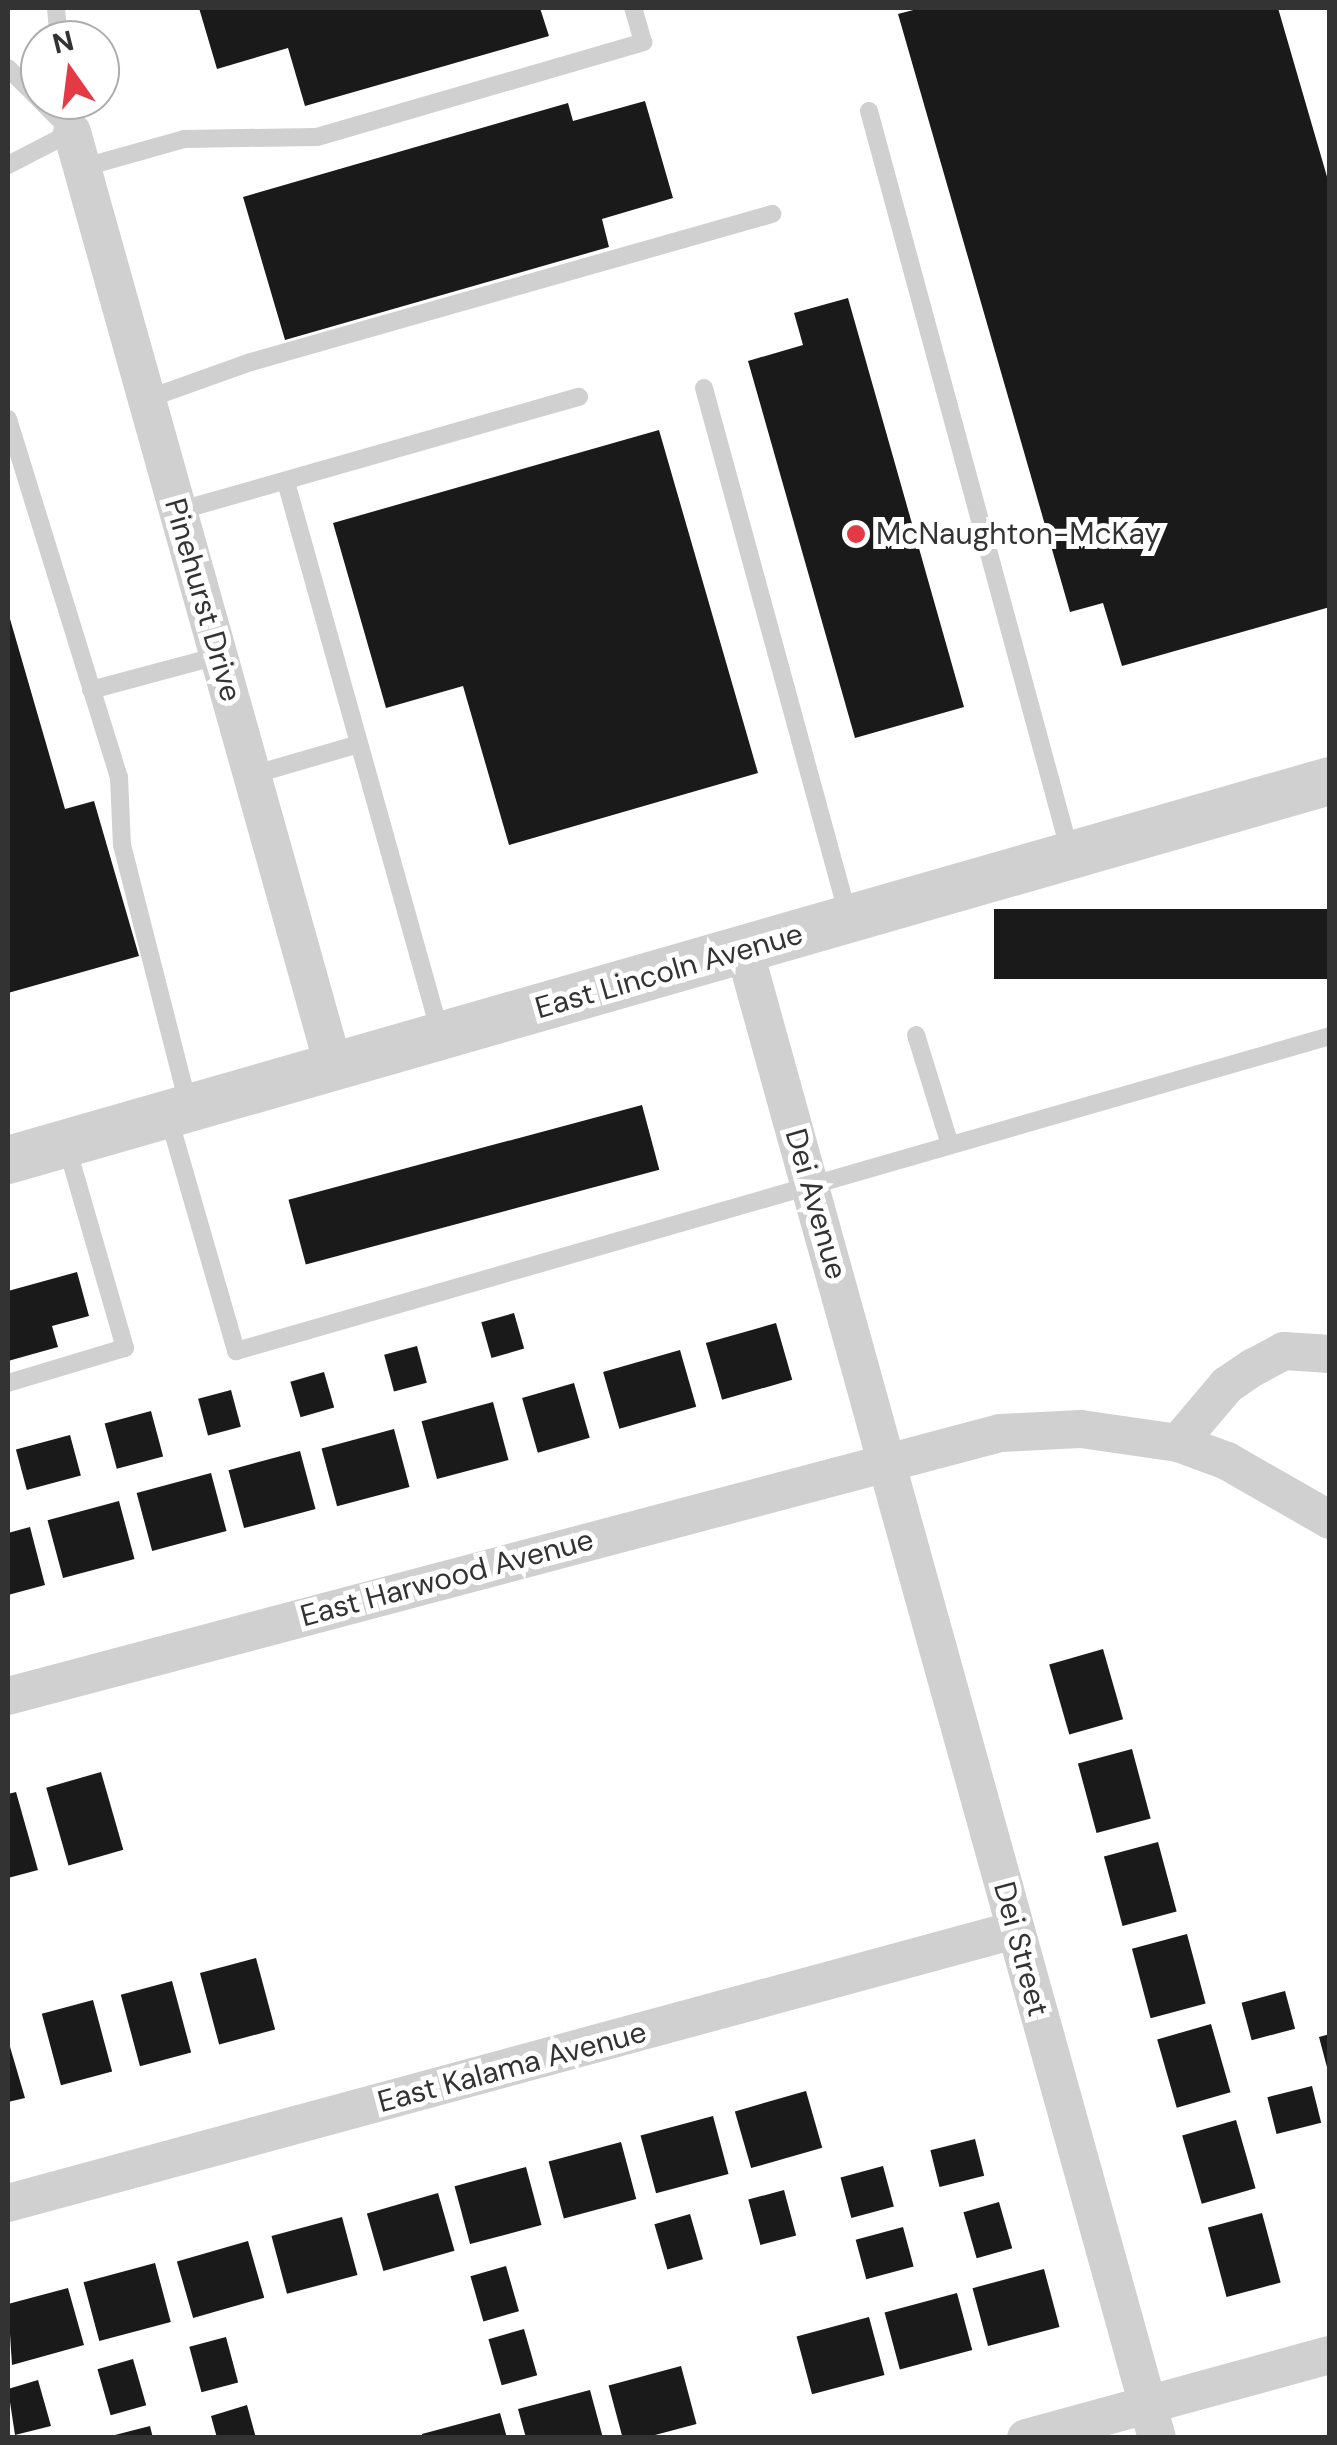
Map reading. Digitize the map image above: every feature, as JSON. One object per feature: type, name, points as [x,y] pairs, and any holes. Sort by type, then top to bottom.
[{"type":"street","name":"Pinehurst Drive","points":[[71,120],[334,1068]]},
{"type":"street","name":"East Lincoln Avenue","points":[[8,1160],[1330,781]]},
{"type":"street","name":"Dei Avenue","points":[[744,949],[887,1460]]},
{"type":"street","points":[[1178,1443],[1226,1385],[1254,1367],[1284,1352],[1330,1354]]},
{"type":"street","name":"East Harwood Avenue","points":[[8,1696],[887,1460],[1043,1429],[1178,1443],[1228,1460],[1330,1520]]},
{"type":"street","name":"Dei Street","points":[[887,1460],[1152,2421]]},
{"type":"street","name":"East Kalama Avenue","points":[[8,2203],[1016,1930]]},
{"type":"street","points":[[1026,2438],[1152,2421],[1330,2355]]},
{"type":"lane","points":[[82,168],[184,139],[317,138],[642,42],[633,8]]},
{"type":"lane","points":[[870,111],[1071,856]]},
{"type":"lane","points":[[8,165],[65,120]]},
{"type":"lane","points":[[147,400],[251,362],[772,214]]},
{"type":"lane","points":[[704,388],[849,919]]},
{"type":"lane","points":[[178,512],[579,397]]},
{"type":"lane","points":[[8,419],[119,777],[122,845],[178,1112],[236,1351],[1330,1036]]},
{"type":"lane","points":[[286,482],[441,1037]]},
{"type":"lane","points":[[91,690],[218,656]]},
{"type":"lane","points":[[252,775],[359,744]]},
{"type":"lane","points":[[916,1034],[950,1145]]},
{"type":"lane","points":[[8,1383],[125,1348],[66,1144]]},
{"type":"building","points":[[199,8],[540,8],[549,36],[305,106],[288,48],[217,69]]},
{"type":"building","points":[[921,8],[1278,8],[1330,187],[1330,607],[1122,666],[1103,603],[1070,612],[898,14]]},
{"type":"building","points":[[645,101],[673,198],[602,219],[609,247],[285,340],[243,197],[568,103],[573,121]]},
{"type":"building","name":"McNaughton-McKay","points":[[848,298],[964,707],[855,738],[748,361],[803,345],[794,313]]},
{"type":"building","points":[[659,430],[758,773],[509,845],[463,686],[386,708],[333,523]]},
{"type":"building","points":[[8,612],[65,809],[94,801],[139,956],[8,993]]},
{"type":"building","points":[[994,909],[1330,909],[1330,979],[994,979]]},
{"type":"building","points":[[642,1105],[659,1170],[306,1264],[288,1200]]},
{"type":"building","points":[[77,1272],[89,1316],[52,1326],[58,1347],[8,1361],[8,1291]]},
{"type":"building","points":[[514,1313],[524,1349],[492,1358],[481,1322]]},
{"type":"building","points":[[776,1323],[792,1380],[722,1400],[706,1343]]},
{"type":"building","points":[[417,1346],[427,1383],[394,1392],[384,1355]]},
{"type":"building","points":[[680,1350],[696,1407],[619,1429],[603,1372]]},
{"type":"building","points":[[324,1372],[334,1408],[301,1417],[290,1382]]},
{"type":"building","points":[[574,1383],[590,1438],[538,1453],[522,1398]]},
{"type":"building","points":[[231,1390],[241,1427],[208,1436],[198,1399]]},
{"type":"building","points":[[493,1402],[509,1460],[437,1479],[422,1421]]},
{"type":"building","points":[[151,1411],[163,1456],[117,1469],[105,1423]]},
{"type":"building","points":[[394,1429],[410,1487],[337,1506],[322,1448]]},
{"type":"building","points":[[70,1435],[81,1476],[27,1490],[16,1449]]},
{"type":"building","points":[[300,1451],[316,1509],[244,1528],[229,1470]]},
{"type":"building","points":[[211,1473],[227,1531],[152,1551],[137,1493]]},
{"type":"building","points":[[119,1501],[135,1559],[63,1578],[48,1520]]},
{"type":"building","points":[[30,1527],[45,1585],[8,1595],[8,1533]]},
{"type":"building","points":[[1103,1649],[1123,1719],[1069,1735],[1049,1664]]},
{"type":"building","points":[[1132,1749],[1151,1819],[1097,1833],[1078,1763]]},
{"type":"building","points":[[101,1772],[123,1850],[69,1866],[46,1788]]},
{"type":"building","points":[[16,1792],[38,1870],[8,1878],[8,1794]]},
{"type":"building","points":[[1158,1842],[1177,1912],[1123,1926],[1104,1856]]},
{"type":"building","points":[[1187,1934],[1206,2004],[1151,2018],[1132,1949]]},
{"type":"building","points":[[256,1958],[275,2029],[219,2044],[200,1973]]},
{"type":"building","points":[[172,1981],[191,2052],[140,2066],[121,1995]]},
{"type":"building","points":[[1285,1991],[1295,2029],[1252,2040],[1242,2003]]},
{"type":"building","points":[[93,2000],[112,2071],[61,2085],[42,2014]]},
{"type":"building","points":[[1211,2024],[1231,2092],[1177,2108],[1157,2039]]},
{"type":"building","points":[[1330,2034],[1330,2071],[1328,2071],[1319,2037]]},
{"type":"building","points":[[8,2040],[25,2098],[8,2102]]},
{"type":"building","points":[[1312,2086],[1321,2123],[1277,2134],[1267,2097]]},
{"type":"building","points":[[806,2091],[822,2148],[751,2168],[735,2111]]},
{"type":"building","points":[[713,2116],[729,2174],[656,2193],[641,2135]]},
{"type":"building","points":[[1236,2120],[1256,2188],[1202,2204],[1182,2135]]},
{"type":"building","points":[[975,2139],[984,2176],[940,2187],[930,2150]]},
{"type":"building","points":[[621,2142],[636,2199],[564,2218],[549,2161]]},
{"type":"building","points":[[883,2166],[894,2207],[851,2218],[840,2177]]},
{"type":"building","points":[[526,2167],[542,2225],[470,2244],[455,2186]]},
{"type":"building","points":[[784,2190],[796,2235],[760,2245],[748,2200]]},
{"type":"building","points":[[438,2193],[455,2251],[383,2271],[367,2213]]},
{"type":"building","points":[[999,2202],[1012,2248],[977,2258],[963,2212]]},
{"type":"building","points":[[1262,2213],[1281,2283],[1227,2297],[1208,2227]]},
{"type":"building","points":[[690,2214],[703,2259],[667,2269],[654,2224]]},
{"type":"building","points":[[342,2217],[358,2275],[287,2294],[271,2236]]},
{"type":"building","points":[[903,2227],[914,2267],[866,2279],[856,2240]]},
{"type":"building","points":[[248,2241],[264,2298],[193,2318],[177,2261]]},
{"type":"building","points":[[155,2263],[171,2322],[99,2341],[84,2282]]},
{"type":"building","points":[[506,2266],[519,2311],[483,2321],[470,2276]]},
{"type":"building","points":[[1044,2269],[1060,2327],[988,2346],[973,2288]]},
{"type":"building","points":[[68,2288],[84,2345],[12,2365],[8,2304]]},
{"type":"building","points":[[957,2293],[972,2350],[900,2369],[885,2312]]},
{"type":"building","points":[[869,2317],[885,2375],[812,2394],[797,2336]]},
{"type":"building","points":[[524,2329],[537,2375],[502,2385],[488,2339]]},
{"type":"building","points":[[226,2337],[238,2382],[201,2392],[189,2347]]},
{"type":"building","points":[[133,2359],[146,2405],[111,2415],[97,2369]]},
{"type":"building","points":[[681,2366],[697,2424],[644,2438],[623,2438],[609,2385]]},
{"type":"building","points":[[38,2380],[51,2426],[15,2435],[8,2389]]},
{"type":"building","points":[[590,2390],[603,2438],[526,2438],[518,2409]]},
{"type":"building","points":[[247,2405],[256,2438],[217,2438],[211,2416]]},
{"type":"building","points":[[500,2413],[507,2438],[423,2438],[422,2434]]},
{"type":"building","points":[[150,2426],[153,2438],[111,2436]]},
{"type":"place","name":"McNaughton-McKay","points":[[856,534]]}]
